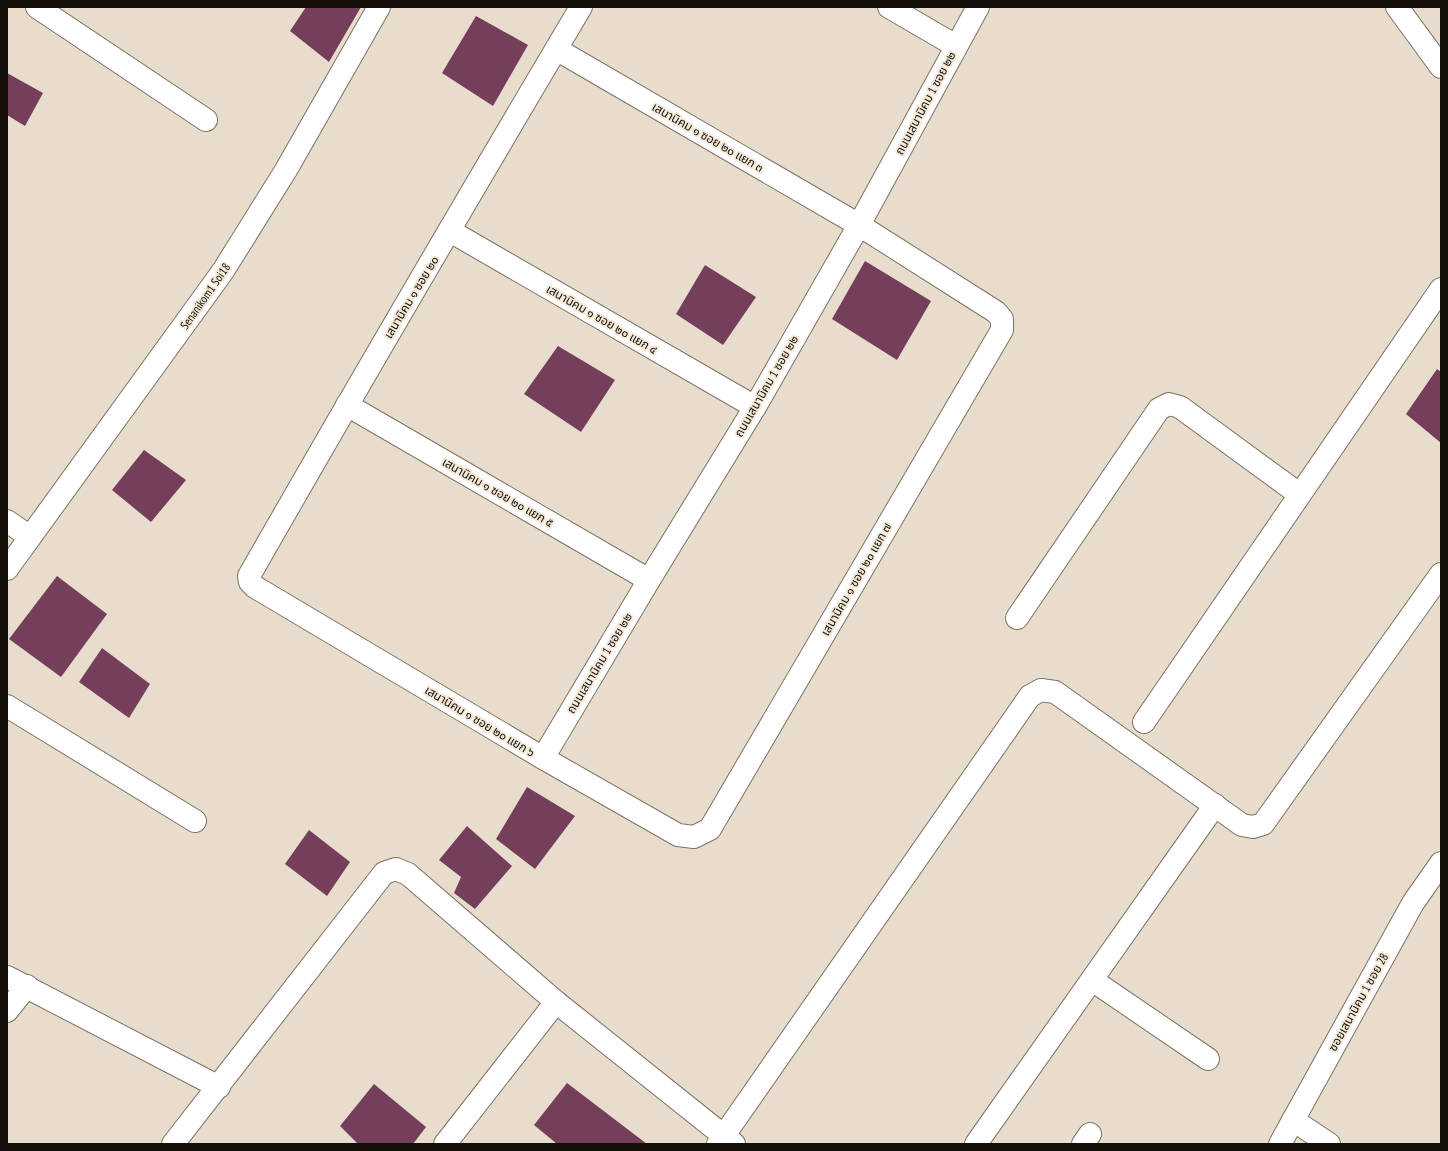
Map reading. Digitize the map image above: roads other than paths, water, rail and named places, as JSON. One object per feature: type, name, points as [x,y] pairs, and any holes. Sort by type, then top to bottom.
[{"type":"street","points":[[37,7],[206,120]]},
{"type":"street","name":"Senanikom1 Soi18","points":[[7,569],[223,271],[286,170],[379,7]]},
{"type":"street","name":"เสนานิคม ๑ ซอย ๒๐","points":[[255,587],[250,582],[249,576],[347,405],[581,7]]},
{"type":"street","points":[[889,7],[956,46]]},
{"type":"street","name":"ถนนเสนานิคม 1 ซอย ๒๒","points":[[543,758],[754,407],[859,225],[978,7]]},
{"type":"street","points":[[1397,7],[1441,67]]},
{"type":"street","name":"เสนานิคม ๑ ซอย ๒๐ แยก ๓","points":[[556,49],[859,225],[996,312],[1002,319],[1002,330]]},
{"type":"street","name":"เสนานิคม ๑ ซอย ๒๐ แยก ๔","points":[[450,231],[754,407]]},
{"type":"street","points":[[1144,722],[1441,289]]},
{"type":"street","name":"เสนานิคม ๑ ซอย ๒๐ แยก ๗","points":[[710,829],[1002,330]]},
{"type":"street","points":[[1017,618],[1160,409],[1169,404],[1180,406],[1299,494]]},
{"type":"street","name":"เสนานิคม ๑ ซอย ๒๐ แยก ๕","points":[[347,405],[649,580]]},
{"type":"street","points":[[7,521],[30,537]]},
{"type":"street","points":[[173,1144],[384,873],[396,869],[408,874],[556,1002],[725,1142],[1030,696],[1041,690],[1055,692],[1242,825],[1253,827],[1263,824],[1441,574]]},
{"type":"street","name":"เสนานิคม ๑ ซอย ๒๐ แยก ๖","points":[[255,587],[543,758],[678,835],[694,837],[710,829]]},
{"type":"street","points":[[7,706],[194,821]]},
{"type":"street","points":[[976,1144],[1215,805]]},
{"type":"street","name":"ซอยเสนานิคม 1 ซอย 28","points":[[1280,1144],[1413,903],[1441,862]]},
{"type":"street","points":[[7,977],[27,986],[218,1087]]},
{"type":"street","points":[[1092,980],[1208,1059]]},
{"type":"street","points":[[7,1011],[27,986]]},
{"type":"street","points":[[445,1144],[556,1002]]},
{"type":"street","points":[[1293,1120],[1329,1144]]}]
